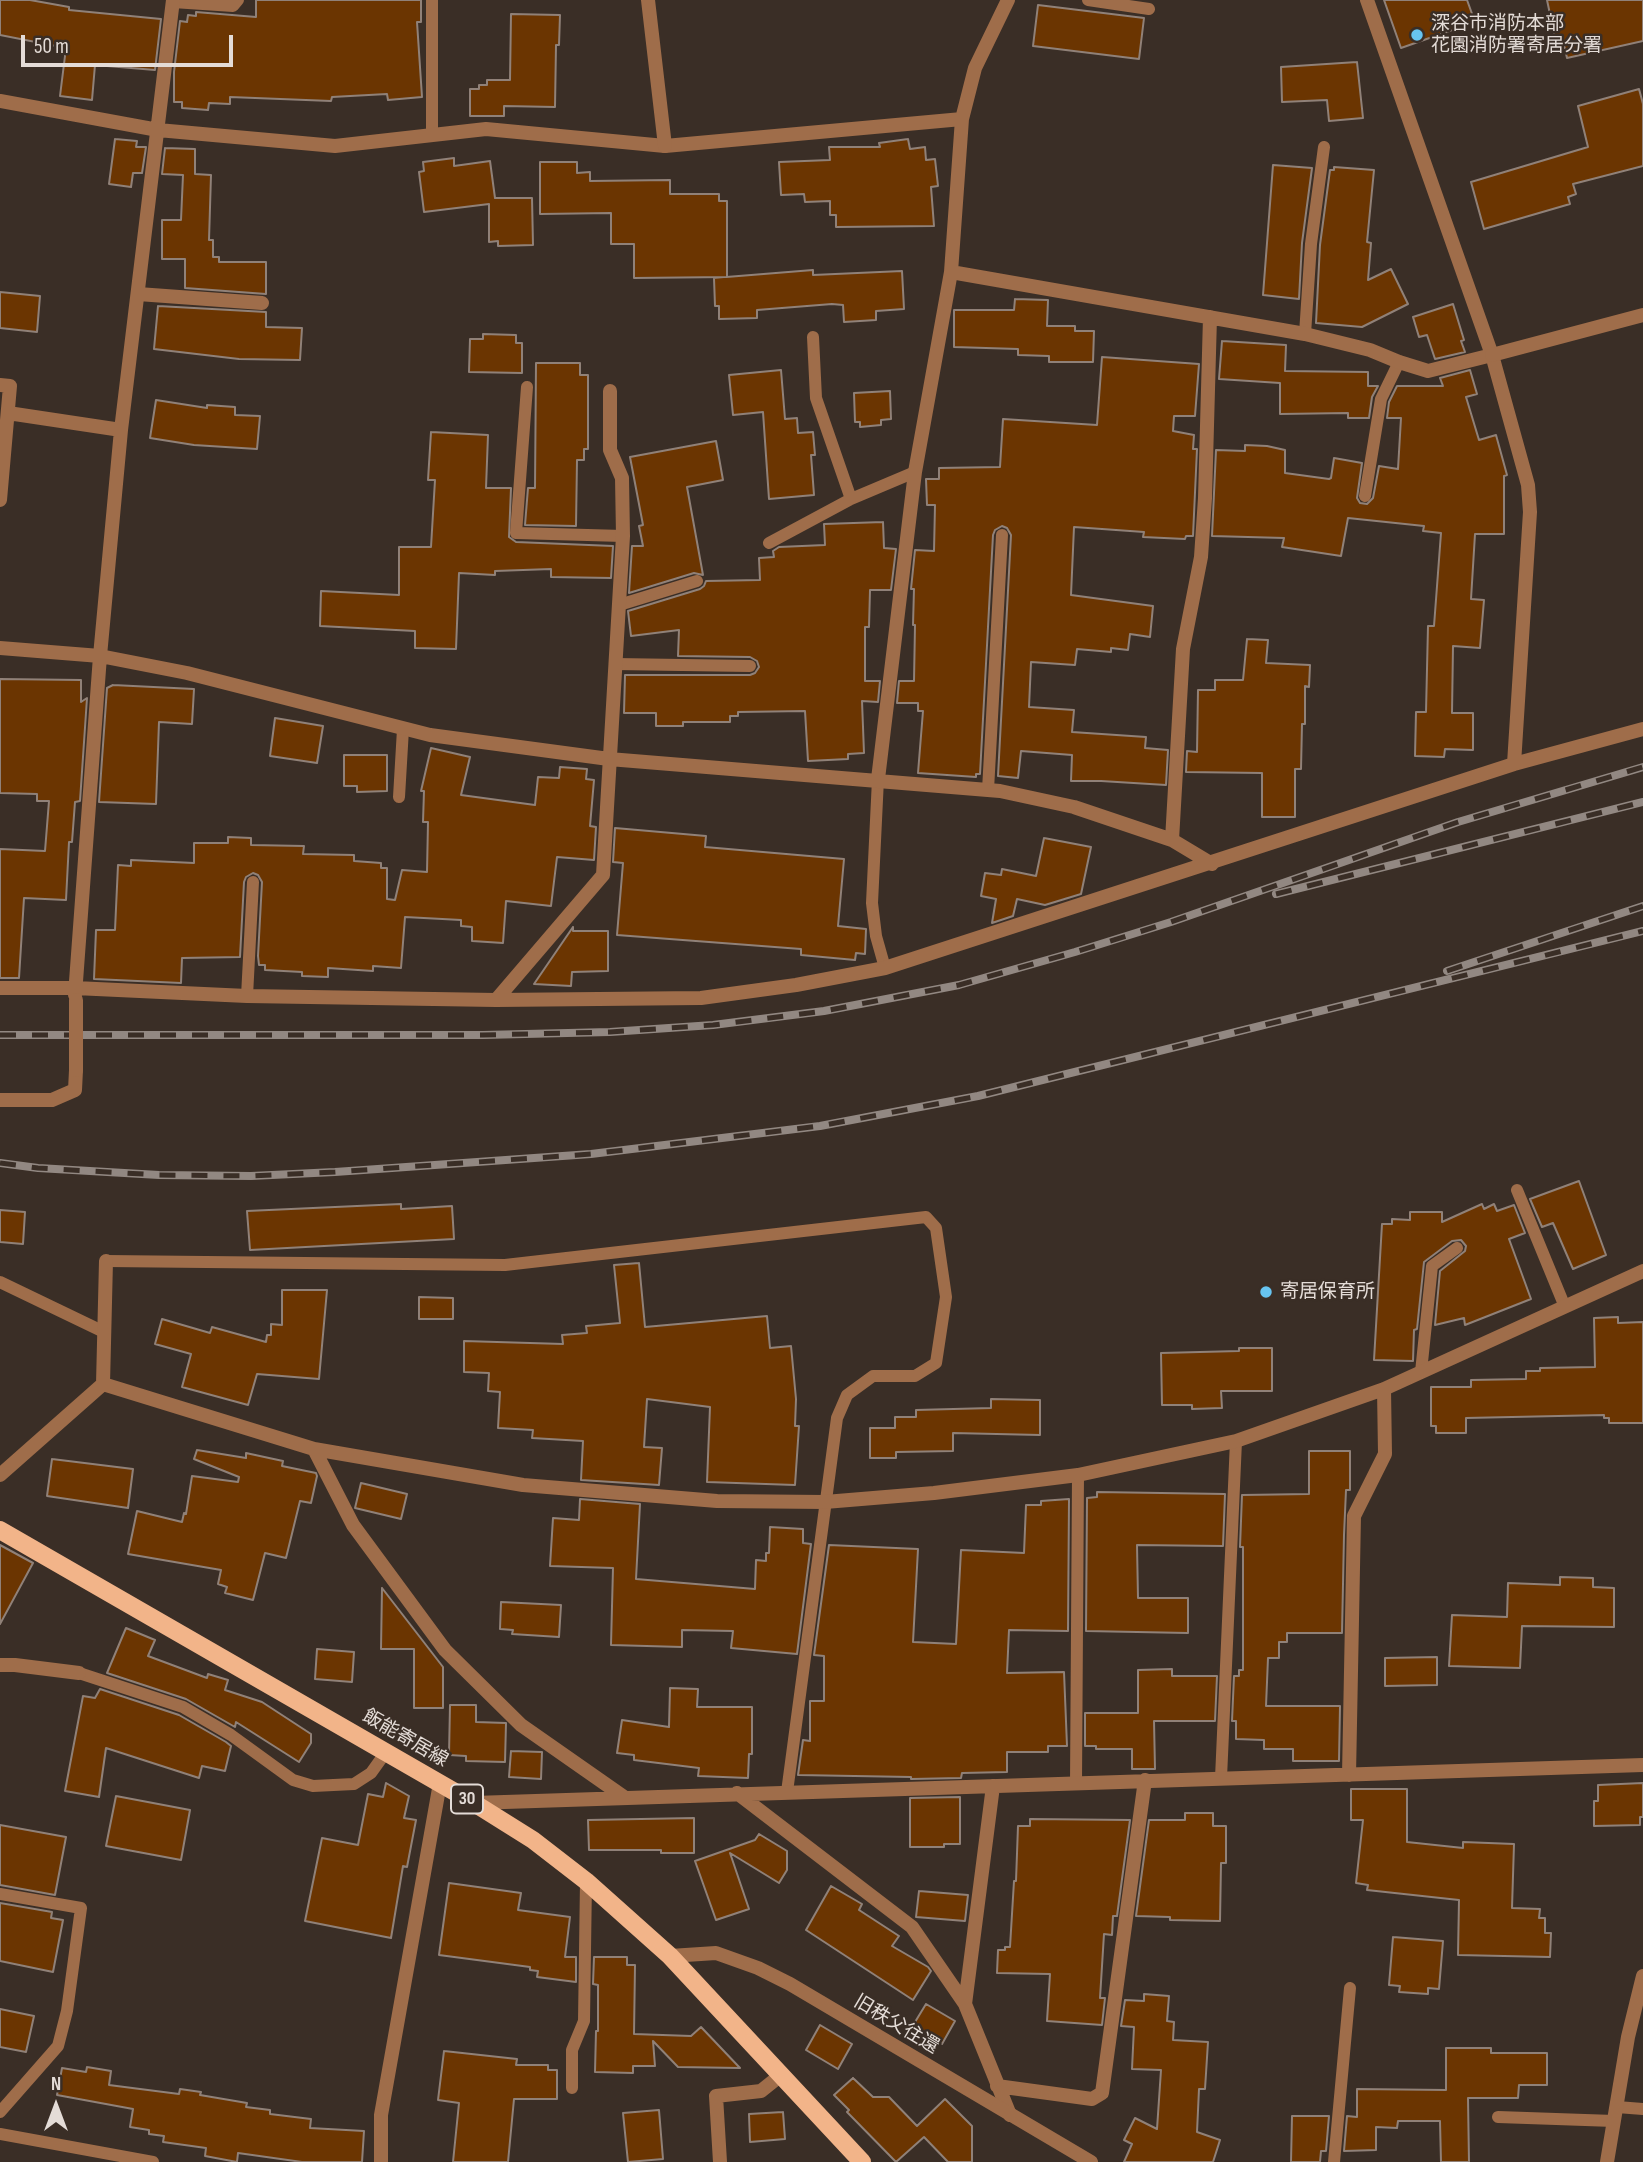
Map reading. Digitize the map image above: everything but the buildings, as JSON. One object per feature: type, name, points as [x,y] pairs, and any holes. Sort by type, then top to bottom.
[{"type":"main road","name":"飯能寄居線","points":[[0,1530],[440,1783],[534,1840],[586,1881],[670,1956],[862,2162]]},
{"type":"street","points":[[648,0],[665,146]]},
{"type":"street","points":[[878,779],[915,471],[951,272],[962,118],[975,68],[1008,0]]},
{"type":"street","points":[[1367,0],[1492,355],[1528,485],[1514,764]]},
{"type":"street","points":[[0,1100],[51,1100],[75,1090],[75,994],[100,656],[121,430],[173,1]]},
{"type":"street","points":[[0,101],[158,130],[335,146],[486,129],[665,146],[962,118]]},
{"type":"street","points":[[951,272],[1305,334],[1370,350],[1427,371],[1643,315]]},
{"type":"street","points":[[138,294],[262,303]]},
{"type":"street","points":[[1172,840],[1184,649],[1201,557],[1210,317]]},
{"type":"street","points":[[0,385],[10,386],[0,492]]},
{"type":"street","points":[[496,1000],[603,875],[623,536],[622,478],[610,450],[610,391]]},
{"type":"street","points":[[8,413],[121,430]]},
{"type":"street","points":[[0,648],[100,656],[187,673],[430,735],[609,759],[988,790],[1074,807],[1172,840],[1212,864]]},
{"type":"street","points":[[0,988],[75,994],[496,1000],[701,998],[796,985],[885,968],[1514,764],[1643,729]]},
{"type":"street","points":[[0,1475],[103,1384],[106,1261]]},
{"type":"street","points":[[103,1384],[314,1449],[523,1485],[717,1501],[825,1502],[934,1493],[1078,1475],[1236,1441],[1384,1389],[1643,1271]]},
{"type":"street","points":[[1349,1775],[1354,1516],[1385,1454],[1384,1389]]},
{"type":"street","points":[[314,1449],[353,1525],[445,1650],[520,1724],[624,1797]]},
{"type":"street","points":[[0,1665],[79,1673]]},
{"type":"street","points":[[474,1803],[1643,1765]]},
{"type":"street","points":[[997,2086],[1092,2099],[1102,2093],[1145,1780]]},
{"type":"street","points":[[381,2162],[381,2115],[440,1783]]},
{"type":"street","points":[[965,2004],[993,1786]]},
{"type":"street","points":[[737,1793],[912,1927],[965,2004],[1010,2115]]},
{"type":"street","name":"旧秩父往還","points":[[670,1956],[716,1953],[758,1968],[790,1984],[1091,2162]]},
{"type":"street","points":[[1606,2162],[1628,2037],[1643,1976]]},
{"type":"street","points":[[720,2162],[716,2096],[761,2091],[781,2075]]},
{"type":"lane","points":[[173,1],[233,6],[238,0]]},
{"type":"lane","points":[[432,0],[432,135]]},
{"type":"lane","points":[[1088,0],[1149,9]]},
{"type":"lane","points":[[1305,334],[1311,244],[1324,147]]},
{"type":"lane","points":[[813,337],[816,398],[851,499]]},
{"type":"lane","points":[[1364,496],[1381,399],[1398,362]]},
{"type":"lane","points":[[527,387],[516,533],[623,536]]},
{"type":"lane","points":[[769,543],[851,499],[915,471]]},
{"type":"lane","points":[[988,790],[1002,535]]},
{"type":"lane","points":[[619,605],[696,581]]},
{"type":"lane","points":[[615,664],[750,666]]},
{"type":"lane","points":[[399,797],[403,729]]},
{"type":"lane","points":[[878,779],[872,903],[876,936],[885,968]]},
{"type":"lane","points":[[247,996],[253,883]]},
{"type":"lane","points":[[1517,1190],[1565,1307]]},
{"type":"lane","points":[[106,1261],[505,1265],[926,1217],[936,1228],[946,1297],[936,1363],[915,1376],[873,1376],[847,1395],[838,1418],[787,1792]]},
{"type":"lane","points":[[1421,1372],[1432,1266],[1457,1248]]},
{"type":"lane","points":[[0,1282],[104,1332]]},
{"type":"lane","points":[[1221,1778],[1236,1441]]},
{"type":"lane","points":[[1076,1782],[1078,1475]]},
{"type":"lane","points":[[79,1673],[183,1707],[231,1735],[293,1780],[313,1786],[354,1784],[371,1773],[386,1752]]},
{"type":"lane","points":[[572,2088],[572,2050],[584,2021],[586,1881]]},
{"type":"lane","points":[[0,1894],[81,1908],[67,2011],[58,2046],[0,2112]]},
{"type":"lane","points":[[1334,2162],[1350,1988]]},
{"type":"lane","points":[[1498,2117],[1615,2114],[1643,2109]]},
{"type":"lane","points":[[0,2134],[153,2162]]},
{"type":"railway","points":[[0,1035],[483,1035],[610,1032],[713,1025],[824,1011],[959,985],[1075,952],[1171,922],[1458,822],[1643,767]]},
{"type":"railway","points":[[1276,894],[1643,802]]},
{"type":"railway","points":[[1447,971],[1643,906]]},
{"type":"railway","points":[[0,1163],[38,1168],[159,1175],[251,1176],[591,1154],[820,1126],[978,1096],[1643,931]]},
{"type":"place","name":"深谷市消防本部 花園消防署寄居分署","points":[[1417,35]]},
{"type":"place","name":"寄居保育所","points":[[1266,1292]]}]
